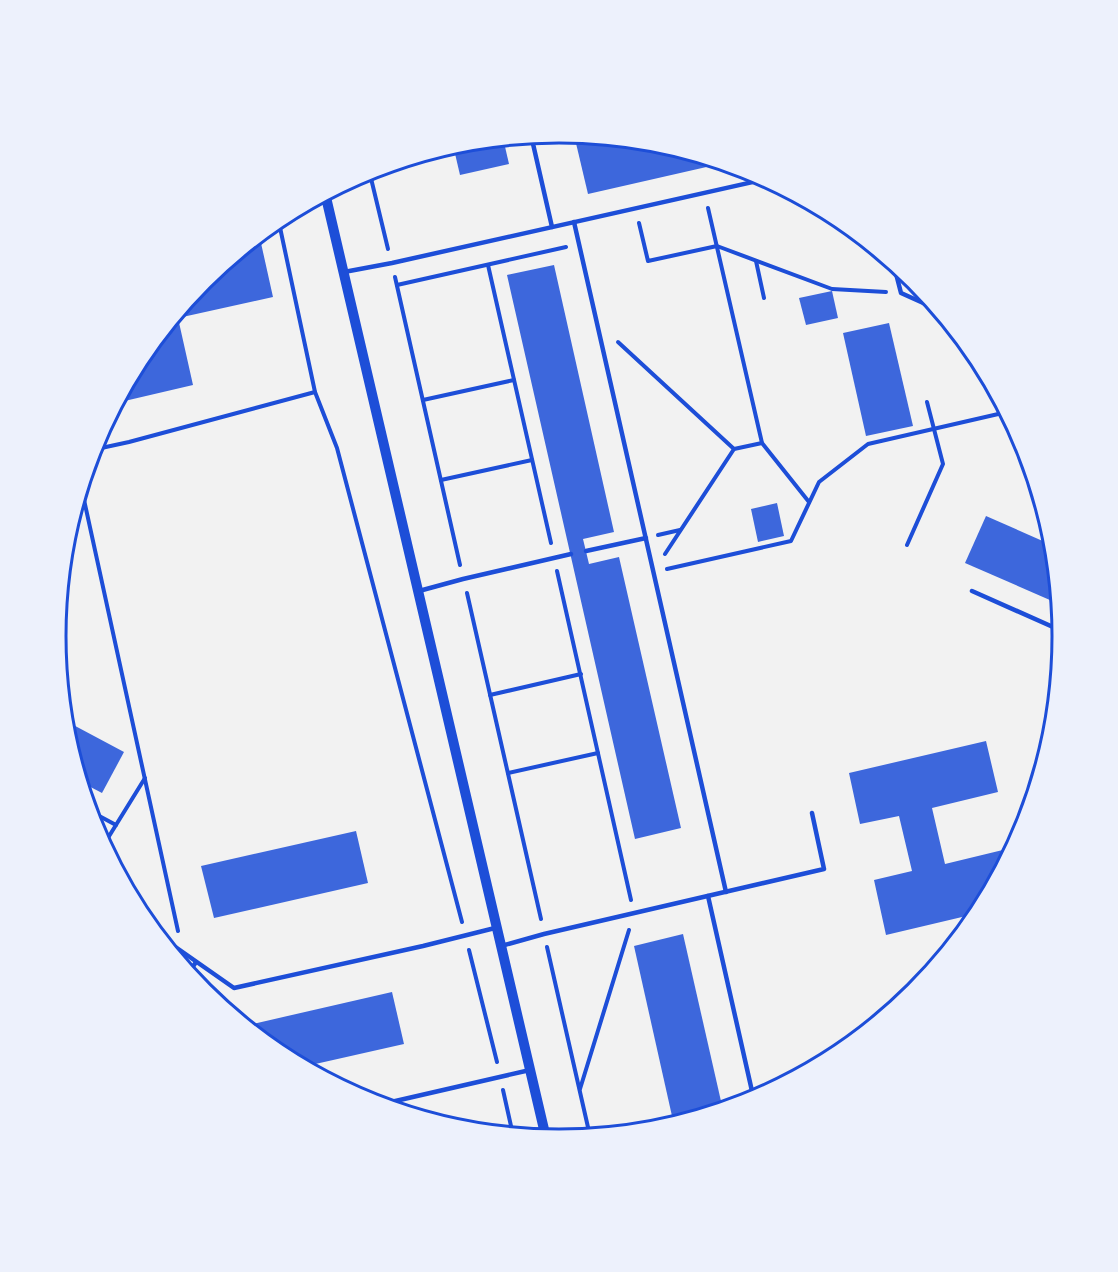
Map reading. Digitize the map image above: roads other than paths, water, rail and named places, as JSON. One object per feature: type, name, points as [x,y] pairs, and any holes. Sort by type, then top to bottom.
[{"type":"street","points":[[327,201],[544,1129]]},
{"type":"lane","points":[[533,144],[552,227]]},
{"type":"lane","points":[[344,272],[751,182]]},
{"type":"lane","points":[[574,222],[726,892]]},
{"type":"lane","points":[[897,277],[901,293],[922,303]]},
{"type":"lane","points":[[586,551],[646,538]]},
{"type":"lane","points":[[418,592],[571,554]]},
{"type":"lane","points":[[972,591],[1052,626]]},
{"type":"lane","points":[[501,946],[824,869],[812,813]]},
{"type":"lane","points":[[708,896],[752,1089]]},
{"type":"lane","points":[[178,949],[234,988],[497,927]]},
{"type":"lane","points":[[193,966],[196,962]]},
{"type":"lane","points":[[396,1101],[530,1070]]}]
